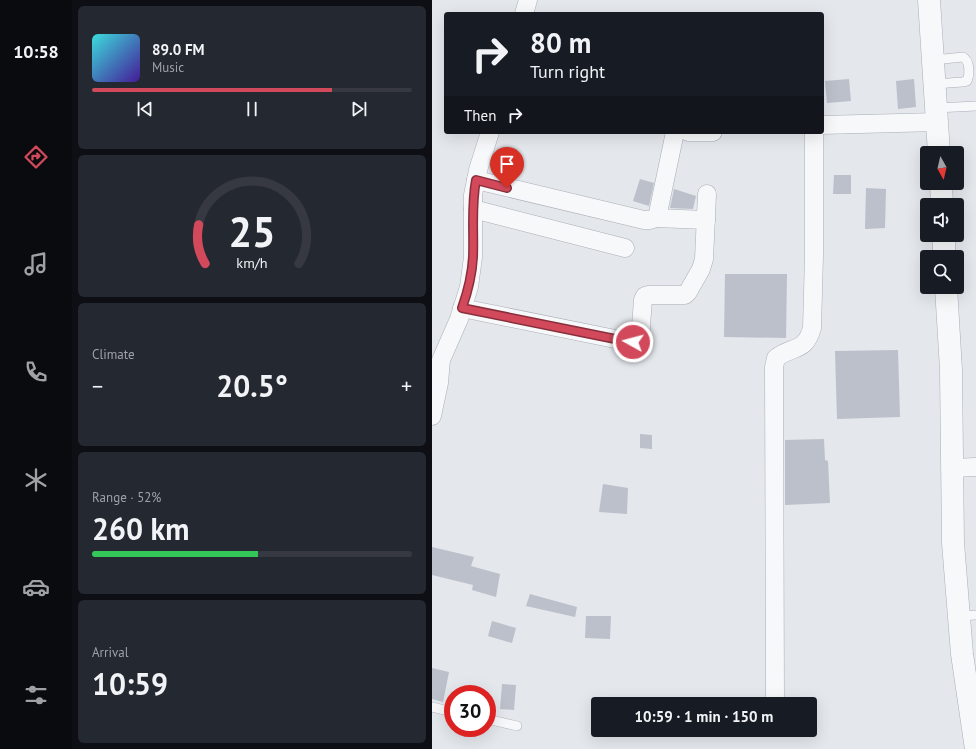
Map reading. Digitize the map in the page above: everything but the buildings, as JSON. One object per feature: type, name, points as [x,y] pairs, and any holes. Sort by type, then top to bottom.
[{"type":"street","points":[[525,12],[528,0]]},
{"type":"street","points":[[929,0],[938,146]]},
{"type":"street","points":[[825,121],[936,115]]},
{"type":"street","points":[[432,416],[441,360],[459,319],[469,287],[472,257],[473,195],[489,134]]},
{"type":"street","points":[[656,218],[675,134]]},
{"type":"street","points":[[775,697],[774,367],[776,358],[784,352],[799,348],[809,340],[812,328],[814,256],[814,134]]},
{"type":"street","points":[[476,180],[644,220],[656,218],[706,220]]},
{"type":"street","points":[[462,308],[625,341],[638,340],[640,338],[643,300],[645,296],[681,296],[688,292],[701,269],[704,259],[707,194]]},
{"type":"street","points":[[473,209],[625,248]]},
{"type":"street","points":[[946,294],[951,370],[953,543],[967,616],[962,654],[976,749]]},
{"type":"street","points":[[952,468],[976,467]]},
{"type":"lane","points":[[933,60],[963,57],[966,59],[968,64],[969,76],[967,81],[934,84]]},
{"type":"lane","points":[[936,115],[976,106]]},
{"type":"lane","points":[[432,707],[444,710]]},
{"type":"lane","points":[[496,721],[517,726]]},
{"type":"route","points":[[507,188],[476,180],[473,195],[471,272],[469,287],[462,308],[633,342]]}]
